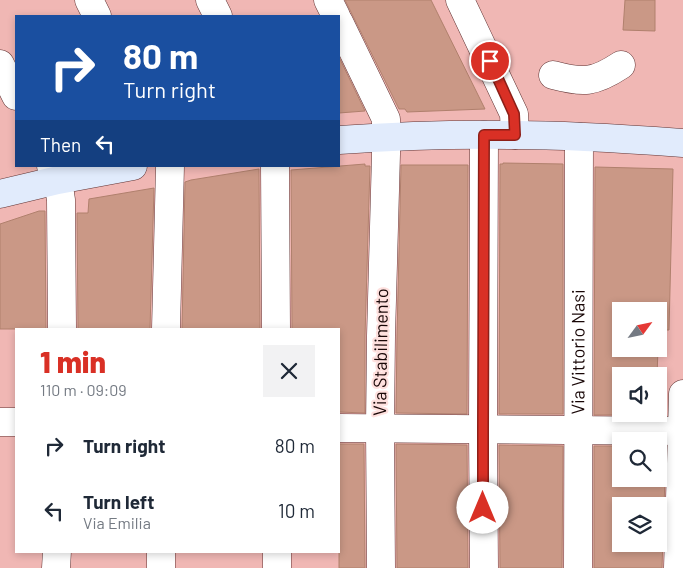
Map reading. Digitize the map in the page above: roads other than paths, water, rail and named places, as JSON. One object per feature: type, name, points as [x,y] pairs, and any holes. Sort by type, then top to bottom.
[{"type":"street","points":[[89,0],[96,15]]},
{"type":"street","points":[[210,0],[218,15]]},
{"type":"street","points":[[328,0],[336,15]]},
{"type":"street","points":[[460,0],[514,114],[515,135]]},
{"type":"street","name":"Via Stabilimento","points":[[340,24],[386,119],[380,428],[382,568]]},
{"type":"street","points":[[0,64],[15,94]]},
{"type":"street","points":[[553,75],[570,80],[588,81],[606,76],[621,65]]},
{"type":"street","points":[[484,135],[484,568]]},
{"type":"street","points":[[340,140],[386,137],[515,135],[579,136],[683,142]]},
{"type":"street","name":"Via Vittorio Nasi","points":[[578,568],[579,136]]},
{"type":"street","points":[[0,194],[55,173],[122,167]]},
{"type":"street","points":[[166,328],[170,167]]},
{"type":"street","points":[[275,167],[276,328]]},
{"type":"street","points":[[55,173],[61,200],[62,328]]},
{"type":"street","points":[[678,568],[681,529],[683,394]]},
{"type":"street","points":[[0,422],[15,422]]},
{"type":"street","points":[[340,428],[682,431]]},
{"type":"street","points":[[56,568],[57,553]]},
{"type":"street","points":[[160,568],[161,553]]},
{"type":"street","points":[[277,553],[277,568]]}]
